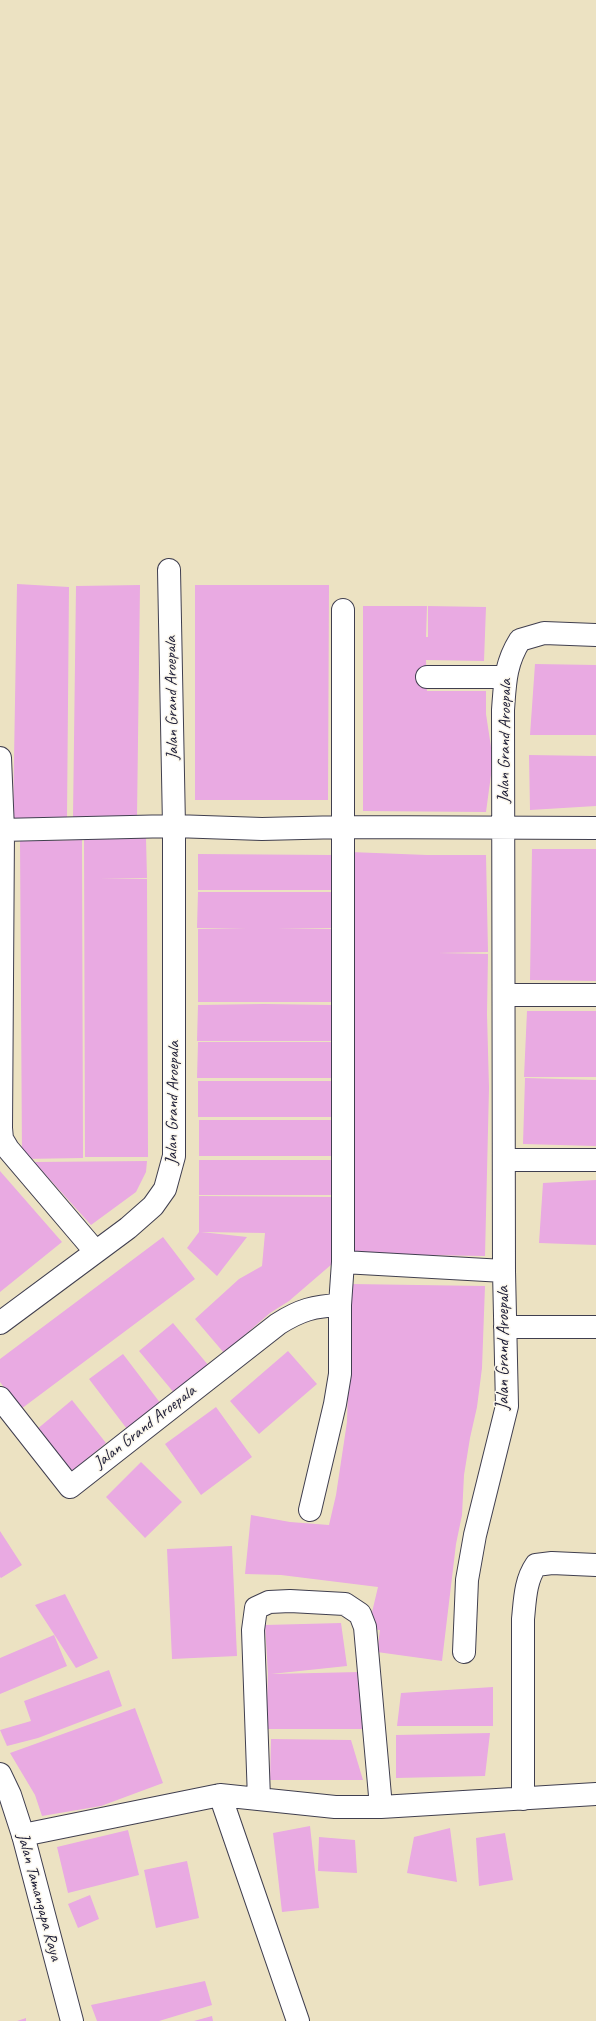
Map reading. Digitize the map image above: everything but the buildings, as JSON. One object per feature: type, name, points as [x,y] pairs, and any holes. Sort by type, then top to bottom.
[{"type":"street","name":"Jalan Grand Aroepala","points":[[0,1323],[128,1228],[152,1206],[165,1189],[174,1156],[174,826],[169,570]]},
{"type":"street","points":[[310,1510],[335,1404],[340,1374],[340,1306],[343,1262],[343,610]]},
{"type":"street","name":"Jalan Grand Aroepala","points":[[464,1652],[467,1580],[475,1535],[507,1406],[504,1271],[503,710],[505,677],[511,655],[520,640],[544,633],[596,635]]},
{"type":"street","points":[[427,677],[505,677]]},
{"type":"street","points":[[0,758],[2,1139],[8,1149],[95,1251]]},
{"type":"street","name":"Jalan Grand Aroepala","points":[[1,830],[174,826],[262,829],[343,827],[596,828]]},
{"type":"street","points":[[504,995],[596,995]]},
{"type":"street","points":[[504,1160],[596,1160]]},
{"type":"street","points":[[343,1262],[504,1271]]},
{"type":"street","name":"Jalan Grand Aroepala","points":[[0,1398],[70,1487],[278,1324],[296,1313],[318,1306],[340,1306]]},
{"type":"street","points":[[505,1327],[596,1327]]},
{"type":"street","points":[[523,1799],[523,1619],[526,1589],[530,1573],[536,1565],[541,1564],[596,1565]]},
{"type":"street","points":[[259,1799],[253,1630],[256,1608],[269,1602],[298,1601],[345,1604],[360,1614],[362,1618],[381,1807]]},
{"type":"street","name":"Jalan Tamangapa Raya","points":[[0,1774],[10,1795],[23,1835],[72,2021]]},
{"type":"street","points":[[23,1835],[220,1795],[335,1807],[381,1807],[596,1794]]},
{"type":"street","points":[[220,1795],[298,2021]]}]
